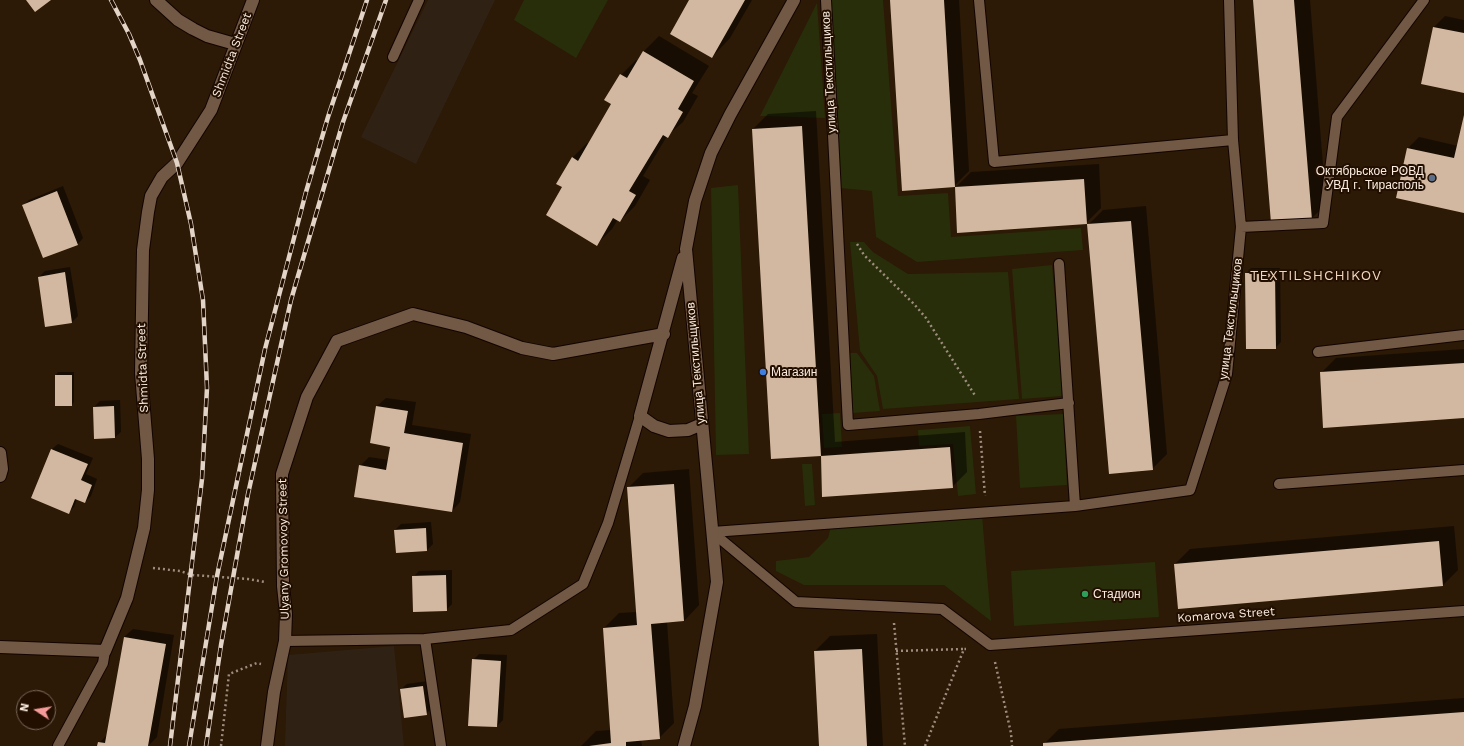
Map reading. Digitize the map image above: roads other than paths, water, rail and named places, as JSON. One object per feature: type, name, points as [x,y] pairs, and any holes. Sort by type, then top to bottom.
[{"type":"street","points":[[156,0],[178,20],[193,29],[236,44]]},
{"type":"street","name":"Shmidta Street","points":[[105,651],[129,591],[144,528],[148,490],[141,359],[144,250],[151,196],[162,177],[176,163],[211,110],[253,0]]},
{"type":"street","name":"улица Текстильщиков","points":[[684,746],[695,706],[717,582],[686,249],[695,201],[711,153],[730,115],[794,0]]},
{"type":"street","points":[[686,249],[664,334],[640,416],[654,426],[669,431],[688,430],[702,424]]},
{"type":"street","name":"Ulyany Gromovoy Street","points":[[267,746],[274,692],[285,641],[286,614],[283,586],[282,474],[307,397],[337,341],[414,314],[466,327],[522,348],[552,354],[664,334]]},
{"type":"street","points":[[0,453],[2,469],[0,476]]},
{"type":"street","points":[[0,647],[105,651]]},
{"type":"lane","points":[[393,57],[420,0]]},
{"type":"lane","name":"улица Текстильщиков","points":[[826,0],[848,425],[979,414],[1069,403]]},
{"type":"lane","points":[[979,0],[994,162],[1233,140]]},
{"type":"lane","name":"улица Текстильщиков","points":[[1075,506],[1190,490],[1227,374],[1242,227],[1233,140],[1229,0]]},
{"type":"lane","points":[[1242,227],[1323,223],[1337,117],[1424,0]]},
{"type":"lane","points":[[712,532],[1075,506],[1059,264]]},
{"type":"lane","points":[[1318,352],[1464,335]]},
{"type":"lane","points":[[285,641],[425,639],[511,630],[583,584],[608,523],[640,416]]},
{"type":"lane","points":[[1279,484],[1464,470]]},
{"type":"lane","name":"Komarova Street","points":[[712,532],[796,602],[942,609],[990,645],[1464,611]]},
{"type":"lane","points":[[425,639],[441,746]]},
{"type":"lane","points":[[58,746],[102,663],[105,651]]},
{"type":"railway","points":[[111,0],[129,34],[140,60],[177,163],[191,224],[203,300],[207,388],[202,479],[170,746]]},
{"type":"railway","points":[[189,746],[217,576],[265,349],[306,192],[328,117],[367,0]]},
{"type":"railway","points":[[206,746],[221,645],[248,494],[291,300],[343,122],[386,0]]},
{"type":"place","name":"Октябрьское РОВД УВД г. Тирасполь","points":[[1432,178]]},
{"type":"place","name":"Магазин","points":[[763,372]]},
{"type":"place","name":"Стадион","points":[[1085,594]]},
{"type":"district","name":"TEXTILSHCHIKOV","points":[[1316,276]]}]
